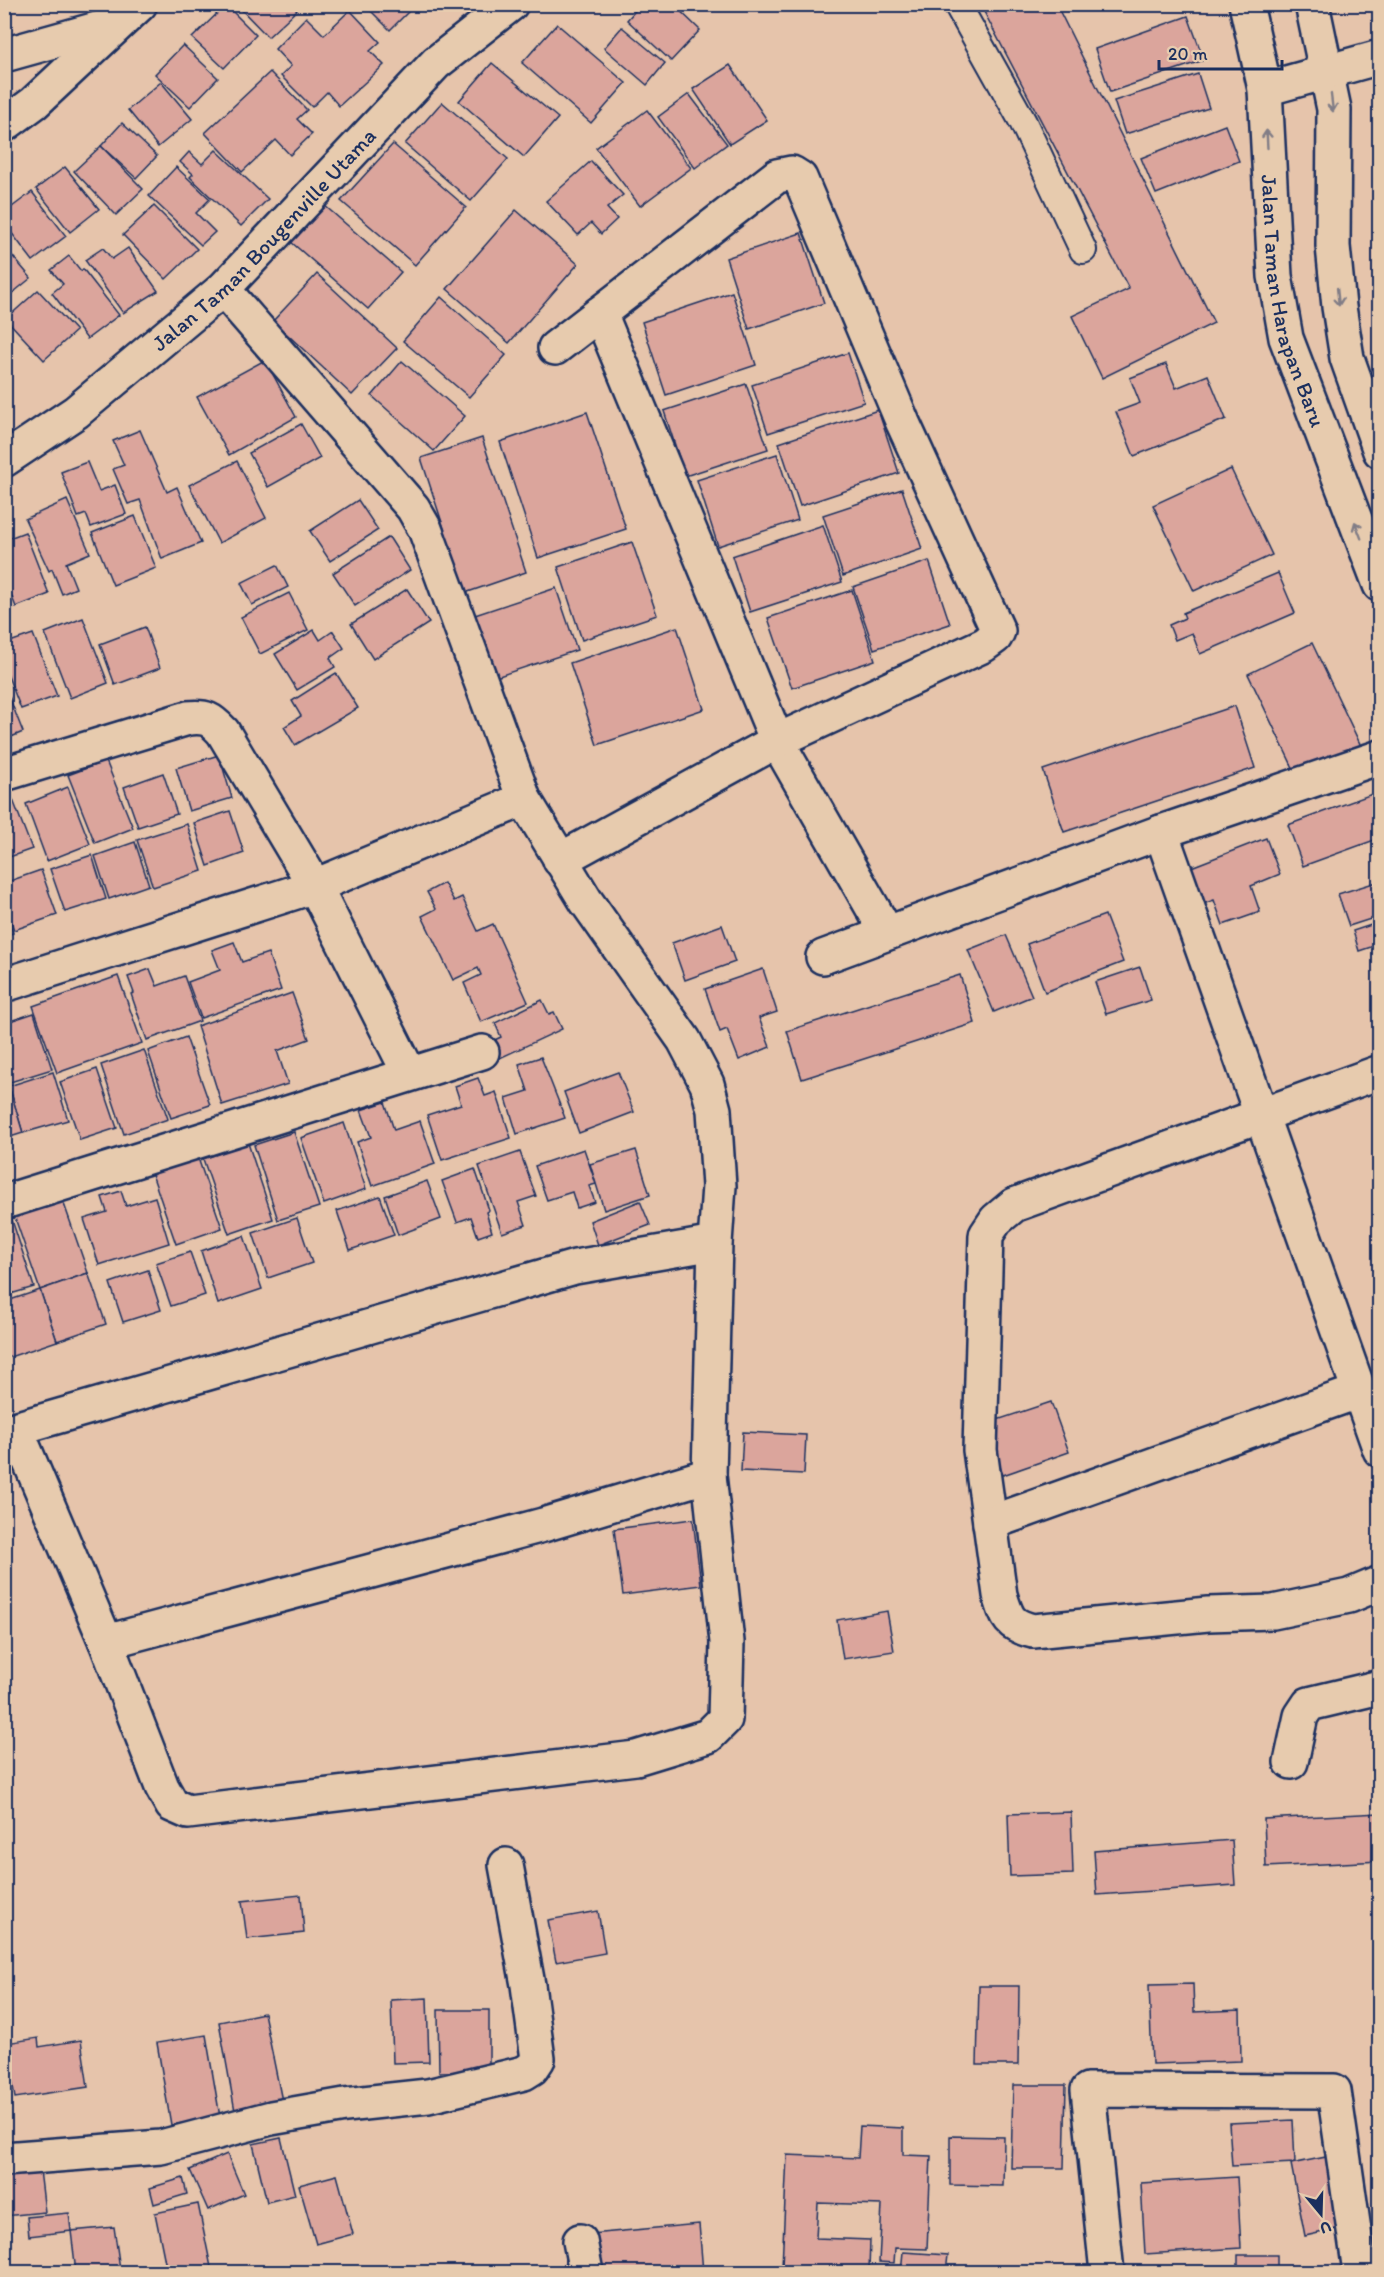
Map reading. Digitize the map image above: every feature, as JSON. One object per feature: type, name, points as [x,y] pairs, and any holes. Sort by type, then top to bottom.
[{"type":"street","name":"Jalan Taman Bougenville Utama","points":[[4,460],[76,412],[223,289],[436,63],[511,4]]},
{"type":"street","name":"Jalan Taman Harapan Baru","points":[[1246,4],[1265,88],[1275,276],[1286,338],[1379,582]]},
{"type":"street","name":"Jalan Taman Harapan Baru","points":[[1312,4],[1334,109],[1333,246],[1339,307],[1347,358],[1380,452]]},
{"type":"street","points":[[4,55],[131,13]]},
{"type":"street","points":[[4,125],[34,103],[131,13]]},
{"type":"street","points":[[1265,88],[1380,57]]},
{"type":"street","points":[[555,348],[777,176],[792,174],[800,178],[903,423],[997,624],[998,631],[995,637],[984,645],[777,741],[560,860]]},
{"type":"street","points":[[223,289],[402,493],[417,514],[425,528],[524,799],[560,860],[684,1040],[707,1084],[714,1110],[719,1186],[715,1243],[709,1475],[728,1642],[725,1719],[708,1736],[636,1758],[188,1812],[172,1805],[162,1787],[106,1642],[10,1430],[575,1267],[715,1243]]},
{"type":"street","points":[[600,313],[777,741],[887,933]]},
{"type":"street","points":[[4,774],[188,718],[204,716],[213,721],[224,732],[315,886],[409,1074]]},
{"type":"street","points":[[823,957],[1161,832],[1380,757]]},
{"type":"street","points":[[4,985],[315,886],[524,799]]},
{"type":"street","points":[[1161,832],[1357,1392],[1380,1450]]},
{"type":"street","points":[[4,1202],[482,1052]]},
{"type":"street","points":[[1380,1072],[1014,1204],[996,1220],[986,1235],[980,1450],[1000,1595],[1006,1614],[1016,1626],[1033,1631],[1208,1614],[1273,1612],[1349,1596],[1380,1583]]},
{"type":"street","points":[[990,1522],[1357,1392]]},
{"type":"street","points":[[106,1642],[543,1525],[709,1475]]},
{"type":"street","points":[[1291,1762],[1301,1716],[1309,1704],[1380,1687]]},
{"type":"street","points":[[4,2159],[161,2147],[271,2118],[345,2105],[428,2096],[524,2073],[532,2068],[538,2059],[528,1985],[506,1865]]},
{"type":"street","points":[[1107,2272],[1088,2090],[1334,2091],[1360,2272]]},
{"type":"street","points":[[580,2241],[586,2272]]},
{"type":"lane","points":[[957,4],[1028,132],[1083,250]]},
{"type":"building","points":[[236,4],[292,4],[297,10],[268,37]]},
{"type":"building","points":[[364,4],[416,4],[390,30]]},
{"type":"building","points":[[641,4],[673,4],[700,30],[671,61],[627,20]]},
{"type":"building","points":[[980,4],[1056,4],[1214,323],[1102,378],[1072,316],[1129,289]]},
{"type":"building","points":[[226,5],[256,35],[224,68],[192,38]]},
{"type":"building","points":[[350,10],[380,42],[370,51],[384,65],[339,106],[327,92],[312,107],[281,76],[291,66],[275,49],[306,17],[324,35]]},
{"type":"building","points":[[1188,16],[1204,60],[1110,92],[1095,49]]},
{"type":"building","points":[[557,24],[626,83],[591,123],[522,63]]},
{"type":"building","points":[[622,27],[665,63],[647,85],[604,48]]},
{"type":"building","points":[[183,45],[218,78],[190,107],[155,74]]},
{"type":"building","points":[[492,63],[558,118],[524,157],[459,101]]},
{"type":"building","points":[[730,65],[767,120],[730,144],[693,89]]},
{"type":"building","points":[[270,72],[307,110],[297,119],[312,134],[290,155],[276,140],[242,172],[205,133]]},
{"type":"building","points":[[1198,74],[1209,108],[1125,134],[1114,101]]},
{"type":"building","points":[[161,82],[192,119],[158,147],[128,110]]},
{"type":"building","points":[[1380,93],[1380,164],[1377,164],[1373,94]]},
{"type":"building","points":[[689,94],[727,144],[695,168],[658,117]]},
{"type":"building","points":[[442,102],[508,159],[471,201],[405,144]]},
{"type":"building","points":[[647,110],[691,168],[640,206],[596,148]]},
{"type":"building","points":[[122,123],[157,156],[136,178],[101,146]]},
{"type":"building","points":[[1225,125],[1239,161],[1156,194],[1141,158]]},
{"type":"building","points":[[393,144],[466,207],[415,265],[341,201]]},
{"type":"building","points":[[101,146],[143,189],[116,215],[74,171]]},
{"type":"building","points":[[216,150],[268,199],[241,226],[190,177],[193,174],[180,162],[189,152],[202,164]]},
{"type":"building","points":[[591,161],[623,195],[607,208],[617,219],[601,234],[591,223],[578,235],[546,201]]},
{"type":"building","points":[[65,167],[99,209],[70,232],[36,189]]},
{"type":"building","points":[[176,167],[210,199],[196,213],[215,232],[201,245],[149,196]]},
{"type":"building","points":[[32,192],[66,236],[33,261],[4,223],[4,213]]},
{"type":"building","points":[[324,205],[401,272],[368,309],[291,242]]},
{"type":"building","points":[[154,206],[197,249],[166,279],[123,235]]},
{"type":"building","points":[[516,210],[578,264],[509,343],[447,289]]},
{"type":"building","points":[[801,233],[824,303],[749,329],[726,258]]},
{"type":"building","points":[[4,246],[31,278],[4,300]]},
{"type":"building","points":[[103,248],[112,259],[128,248],[158,291],[123,313],[85,260]]},
{"type":"building","points":[[69,256],[81,271],[83,269],[119,315],[87,339],[52,293],[63,284],[51,270]]},
{"type":"building","points":[[317,274],[397,348],[352,395],[273,321]]},
{"type":"building","points":[[38,290],[76,331],[44,360],[6,319]]},
{"type":"building","points":[[732,292],[756,365],[666,395],[642,322]]},
{"type":"building","points":[[441,297],[506,355],[469,397],[403,341]]},
{"type":"building","points":[[848,353],[864,402],[768,433],[752,385]]},
{"type":"building","points":[[265,360],[296,417],[229,455],[197,397]]},
{"type":"building","points":[[402,361],[465,416],[434,451],[372,396]]},
{"type":"building","points":[[1166,364],[1176,388],[1208,375],[1226,419],[1134,456],[1116,412],[1140,403],[1130,378]]},
{"type":"building","points":[[746,384],[768,449],[685,476],[664,411]]},
{"type":"building","points":[[878,410],[899,473],[800,506],[779,443]]},
{"type":"building","points":[[587,412],[626,529],[538,558],[500,442]]},
{"type":"building","points":[[301,424],[320,458],[268,487],[249,453]]},
{"type":"building","points":[[140,430],[167,492],[177,487],[201,543],[162,559],[140,500],[128,504],[113,469],[124,465],[113,441]]},
{"type":"building","points":[[482,438],[526,572],[465,593],[421,458]]},
{"type":"building","points":[[777,454],[798,520],[718,546],[697,480]]},
{"type":"building","points":[[237,461],[266,518],[219,543],[189,485]]},
{"type":"building","points":[[87,462],[99,491],[115,485],[126,514],[91,527],[86,514],[78,517],[61,472]]},
{"type":"building","points":[[1231,469],[1272,555],[1194,591],[1153,505]]},
{"type":"building","points":[[902,489],[922,549],[843,576],[823,515]]},
{"type":"building","points":[[67,500],[90,553],[66,563],[76,588],[62,594],[52,569],[49,571],[25,519]]},
{"type":"building","points":[[358,500],[378,530],[330,561],[310,531]]},
{"type":"building","points":[[135,516],[156,568],[113,585],[92,533]]},
{"type":"building","points":[[823,525],[842,582],[750,612],[732,556]]},
{"type":"building","points":[[25,532],[49,594],[16,607],[4,577],[4,540]]},
{"type":"building","points":[[389,537],[410,570],[355,606],[333,573]]},
{"type":"building","points":[[632,542],[657,615],[582,640],[558,567]]},
{"type":"building","points":[[929,561],[950,624],[874,649],[853,587]]},
{"type":"building","points":[[277,565],[288,587],[252,605],[241,583]]},
{"type":"building","points":[[1278,573],[1295,613],[1200,654],[1192,633],[1175,640],[1169,625],[1185,618],[1183,613]]},
{"type":"building","points":[[556,588],[577,650],[490,679],[469,617]]},
{"type":"building","points":[[407,589],[429,623],[373,659],[351,624]]},
{"type":"building","points":[[852,590],[875,660],[792,688],[768,618]]},
{"type":"building","points":[[289,593],[308,630],[260,654],[241,617]]},
{"type":"building","points":[[83,618],[108,683],[70,698],[45,633]]},
{"type":"building","points":[[145,627],[160,668],[115,685],[100,644]]},
{"type":"building","points":[[677,627],[704,709],[597,745],[570,663]]},
{"type":"building","points":[[314,630],[320,640],[333,631],[344,648],[330,658],[335,667],[297,690],[275,654]]},
{"type":"building","points":[[33,634],[57,696],[21,709],[4,666],[4,644]]},
{"type":"building","points":[[1312,643],[1361,746],[1297,776],[1248,674]]},
{"type":"building","points":[[336,673],[358,708],[295,745],[284,727],[301,716],[292,701]]},
{"type":"building","points":[[4,684],[23,732],[4,740]]},
{"type":"building","points":[[1235,706],[1255,768],[1064,832],[1043,770]]},
{"type":"building","points":[[219,755],[232,798],[189,811],[176,768]]},
{"type":"building","points":[[106,761],[133,828],[95,843],[68,775]]},
{"type":"building","points":[[163,773],[177,814],[138,827],[124,787]]},
{"type":"building","points":[[8,787],[32,849],[4,859],[4,789]]},
{"type":"building","points":[[68,787],[90,844],[47,861],[26,804]]},
{"type":"building","points":[[1380,791],[1380,838],[1303,866],[1288,825]]},
{"type":"building","points":[[230,811],[244,853],[208,866],[194,823]]},
{"type":"building","points":[[187,824],[202,871],[153,887],[137,840]]},
{"type":"building","points":[[1266,838],[1280,874],[1251,886],[1260,912],[1223,925],[1214,900],[1195,907],[1181,871]]},
{"type":"building","points":[[135,842],[149,885],[109,899],[95,856]]},
{"type":"building","points":[[92,855],[106,899],[65,912],[50,869]]},
{"type":"building","points":[[41,870],[57,915],[14,930],[4,903],[4,883]]},
{"type":"building","points":[[1380,881],[1380,916],[1349,926],[1338,894]]},
{"type":"building","points":[[444,883],[454,901],[462,897],[478,931],[493,924],[528,1002],[481,1022],[464,983],[481,975],[478,968],[453,980],[422,916],[436,909],[427,892]]},
{"type":"building","points":[[4,907],[13,933],[4,936]]},
{"type":"building","points":[[1105,915],[1123,962],[1045,992],[1027,944]]},
{"type":"building","points":[[1380,922],[1380,944],[1359,951],[1353,931]]},
{"type":"building","points":[[722,925],[735,962],[685,980],[672,943]]},
{"type":"building","points":[[1006,935],[1032,996],[994,1012],[968,950]]},
{"type":"building","points":[[234,942],[242,962],[268,953],[281,990],[201,1018],[188,982],[220,970],[212,950]]},
{"type":"building","points":[[1140,967],[1151,1000],[1106,1014],[1095,982]]},
{"type":"building","points":[[150,969],[157,986],[184,976],[200,1021],[147,1040],[131,994],[134,993],[128,977]]},
{"type":"building","points":[[763,969],[777,1012],[759,1018],[770,1047],[739,1060],[727,1029],[720,1032],[705,989]]},
{"type":"building","points":[[960,975],[975,1023],[802,1079],[787,1031]]},
{"type":"building","points":[[118,976],[142,1043],[57,1073],[33,1006]]},
{"type":"building","points":[[292,993],[309,1039],[277,1051],[288,1084],[222,1105],[197,1026]]},
{"type":"building","points":[[542,1000],[549,1014],[554,1012],[562,1029],[487,1064],[479,1047],[501,1037],[495,1023]]},
{"type":"building","points":[[34,1013],[52,1069],[7,1083],[4,1023]]},
{"type":"building","points":[[186,1037],[210,1105],[171,1118],[148,1051]]},
{"type":"building","points":[[144,1050],[168,1119],[124,1134],[101,1065]]},
{"type":"building","points":[[541,1057],[565,1118],[517,1134],[506,1098],[528,1091],[519,1064]]},
{"type":"building","points":[[97,1069],[117,1128],[80,1140],[60,1082]]},
{"type":"building","points":[[53,1072],[68,1120],[23,1133],[9,1086]]},
{"type":"building","points":[[618,1072],[634,1112],[579,1133],[564,1092]]},
{"type":"building","points":[[478,1078],[485,1096],[496,1092],[511,1138],[442,1160],[427,1115],[461,1104],[455,1086]]},
{"type":"building","points":[[9,1086],[23,1133],[4,1139],[4,1087]]},
{"type":"building","points":[[385,1102],[394,1130],[420,1121],[435,1164],[372,1186],[357,1142],[371,1137],[361,1110]]},
{"type":"building","points":[[344,1123],[366,1189],[324,1204],[301,1138]]},
{"type":"building","points":[[294,1132],[319,1207],[278,1220],[254,1145]]},
{"type":"building","points":[[248,1143],[273,1219],[229,1234],[203,1159]]},
{"type":"building","points":[[584,1149],[596,1184],[589,1186],[595,1202],[577,1208],[572,1192],[547,1200],[535,1166]]},
{"type":"building","points":[[636,1150],[650,1195],[604,1210],[590,1164]]},
{"type":"building","points":[[520,1152],[536,1196],[518,1202],[526,1225],[502,1233],[479,1166]]},
{"type":"building","points":[[198,1158],[222,1228],[176,1244],[152,1174]]},
{"type":"building","points":[[475,1169],[489,1210],[486,1212],[492,1232],[478,1237],[471,1217],[457,1222],[442,1181]]},
{"type":"building","points":[[427,1181],[441,1219],[398,1235],[385,1196]]},
{"type":"building","points":[[121,1191],[126,1206],[155,1197],[169,1243],[99,1265],[84,1219],[107,1212],[102,1197]]},
{"type":"building","points":[[380,1196],[394,1235],[350,1250],[337,1211]]},
{"type":"building","points":[[62,1198],[88,1273],[40,1290],[14,1215]]},
{"type":"building","points":[[640,1201],[650,1225],[598,1245],[590,1221]]},
{"type":"building","points":[[10,1214],[34,1287],[4,1296],[4,1216]]},
{"type":"building","points":[[297,1218],[312,1263],[268,1278],[253,1233]]},
{"type":"building","points":[[244,1236],[262,1289],[218,1304],[201,1251]]},
{"type":"building","points":[[190,1252],[205,1295],[171,1306],[156,1263]]},
{"type":"building","points":[[148,1270],[161,1310],[123,1322],[110,1283]]},
{"type":"building","points":[[88,1273],[106,1324],[57,1341],[40,1290]]},
{"type":"building","points":[[40,1290],[57,1341],[4,1359],[4,1302]]},
{"type":"building","points":[[1051,1402],[1069,1452],[1003,1475],[985,1424]]},
{"type":"building","points":[[743,1432],[806,1435],[804,1474],[741,1471]]},
{"type":"building","points":[[693,1519],[701,1585],[623,1595],[614,1529]]},
{"type":"building","points":[[887,1611],[894,1651],[843,1659],[837,1620]]},
{"type":"building","points":[[1071,1812],[1073,1874],[1010,1876],[1008,1814]]},
{"type":"building","points":[[1380,1813],[1380,1861],[1266,1867],[1264,1819]]},
{"type":"building","points":[[1232,1840],[1235,1885],[1097,1895],[1094,1851]]},
{"type":"building","points":[[301,1895],[304,1933],[247,1939],[242,1901]]},
{"type":"building","points":[[598,1911],[605,1953],[556,1962],[548,1920]]},
{"type":"building","points":[[1193,1984],[1194,2012],[1240,2010],[1241,2061],[1152,2064],[1149,1985]]},
{"type":"building","points":[[979,1986],[1019,1986],[1018,2065],[977,2065]]},
{"type":"building","points":[[427,1998],[429,2062],[393,2063],[391,2000]]},
{"type":"building","points":[[438,2010],[489,2010],[489,2071],[439,2072]]},
{"type":"building","points":[[264,2013],[282,2101],[235,2111],[219,2022]]},
{"type":"building","points":[[206,2035],[220,2117],[171,2125],[157,2043]]},
{"type":"building","points":[[38,2038],[39,2047],[81,2040],[88,2087],[15,2098],[6,2043]]},
{"type":"building","points":[[1380,2038],[1380,2071],[1374,2039]]},
{"type":"building","points":[[1013,2085],[1066,2085],[1064,2168],[1011,2168]]},
{"type":"building","points":[[1293,2120],[1295,2163],[1232,2166],[1229,2123]]},
{"type":"building","points":[[860,2126],[903,2128],[903,2155],[931,2156],[927,2249],[895,2248],[894,2263],[879,2262],[882,2205],[818,2203],[816,2238],[870,2240],[869,2270],[782,2267],[787,2155],[858,2158]]},
{"type":"building","points":[[950,2136],[1004,2137],[1003,2186],[950,2185]]},
{"type":"building","points":[[1380,2137],[1380,2172],[1373,2139]]},
{"type":"building","points":[[281,2138],[295,2195],[267,2202],[253,2144]]},
{"type":"building","points":[[227,2154],[244,2194],[208,2210],[190,2170]]},
{"type":"building","points":[[1326,2157],[1341,2228],[1305,2236],[1291,2164]]},
{"type":"building","points":[[39,2162],[45,2212],[4,2216],[4,2166]]},
{"type":"building","points":[[337,2175],[353,2234],[316,2244],[299,2185]]},
{"type":"building","points":[[1237,2177],[1241,2248],[1145,2254],[1141,2183]]},
{"type":"building","points":[[183,2178],[187,2194],[154,2204],[150,2188]]},
{"type":"building","points":[[198,2204],[212,2272],[167,2272],[155,2213]]},
{"type":"building","points":[[69,2213],[71,2231],[29,2236],[27,2217]]},
{"type":"building","points":[[1380,2223],[1380,2272],[1369,2272],[1359,2227]]},
{"type":"building","points":[[699,2224],[703,2272],[594,2272],[591,2234]]},
{"type":"building","points":[[114,2227],[120,2269],[134,2268],[135,2272],[76,2272],[71,2231]]},
{"type":"building","points":[[903,2252],[948,2255],[946,2272],[901,2272]]},
{"type":"building","points":[[1238,2255],[1277,2255],[1277,2272],[1238,2272]]}]
